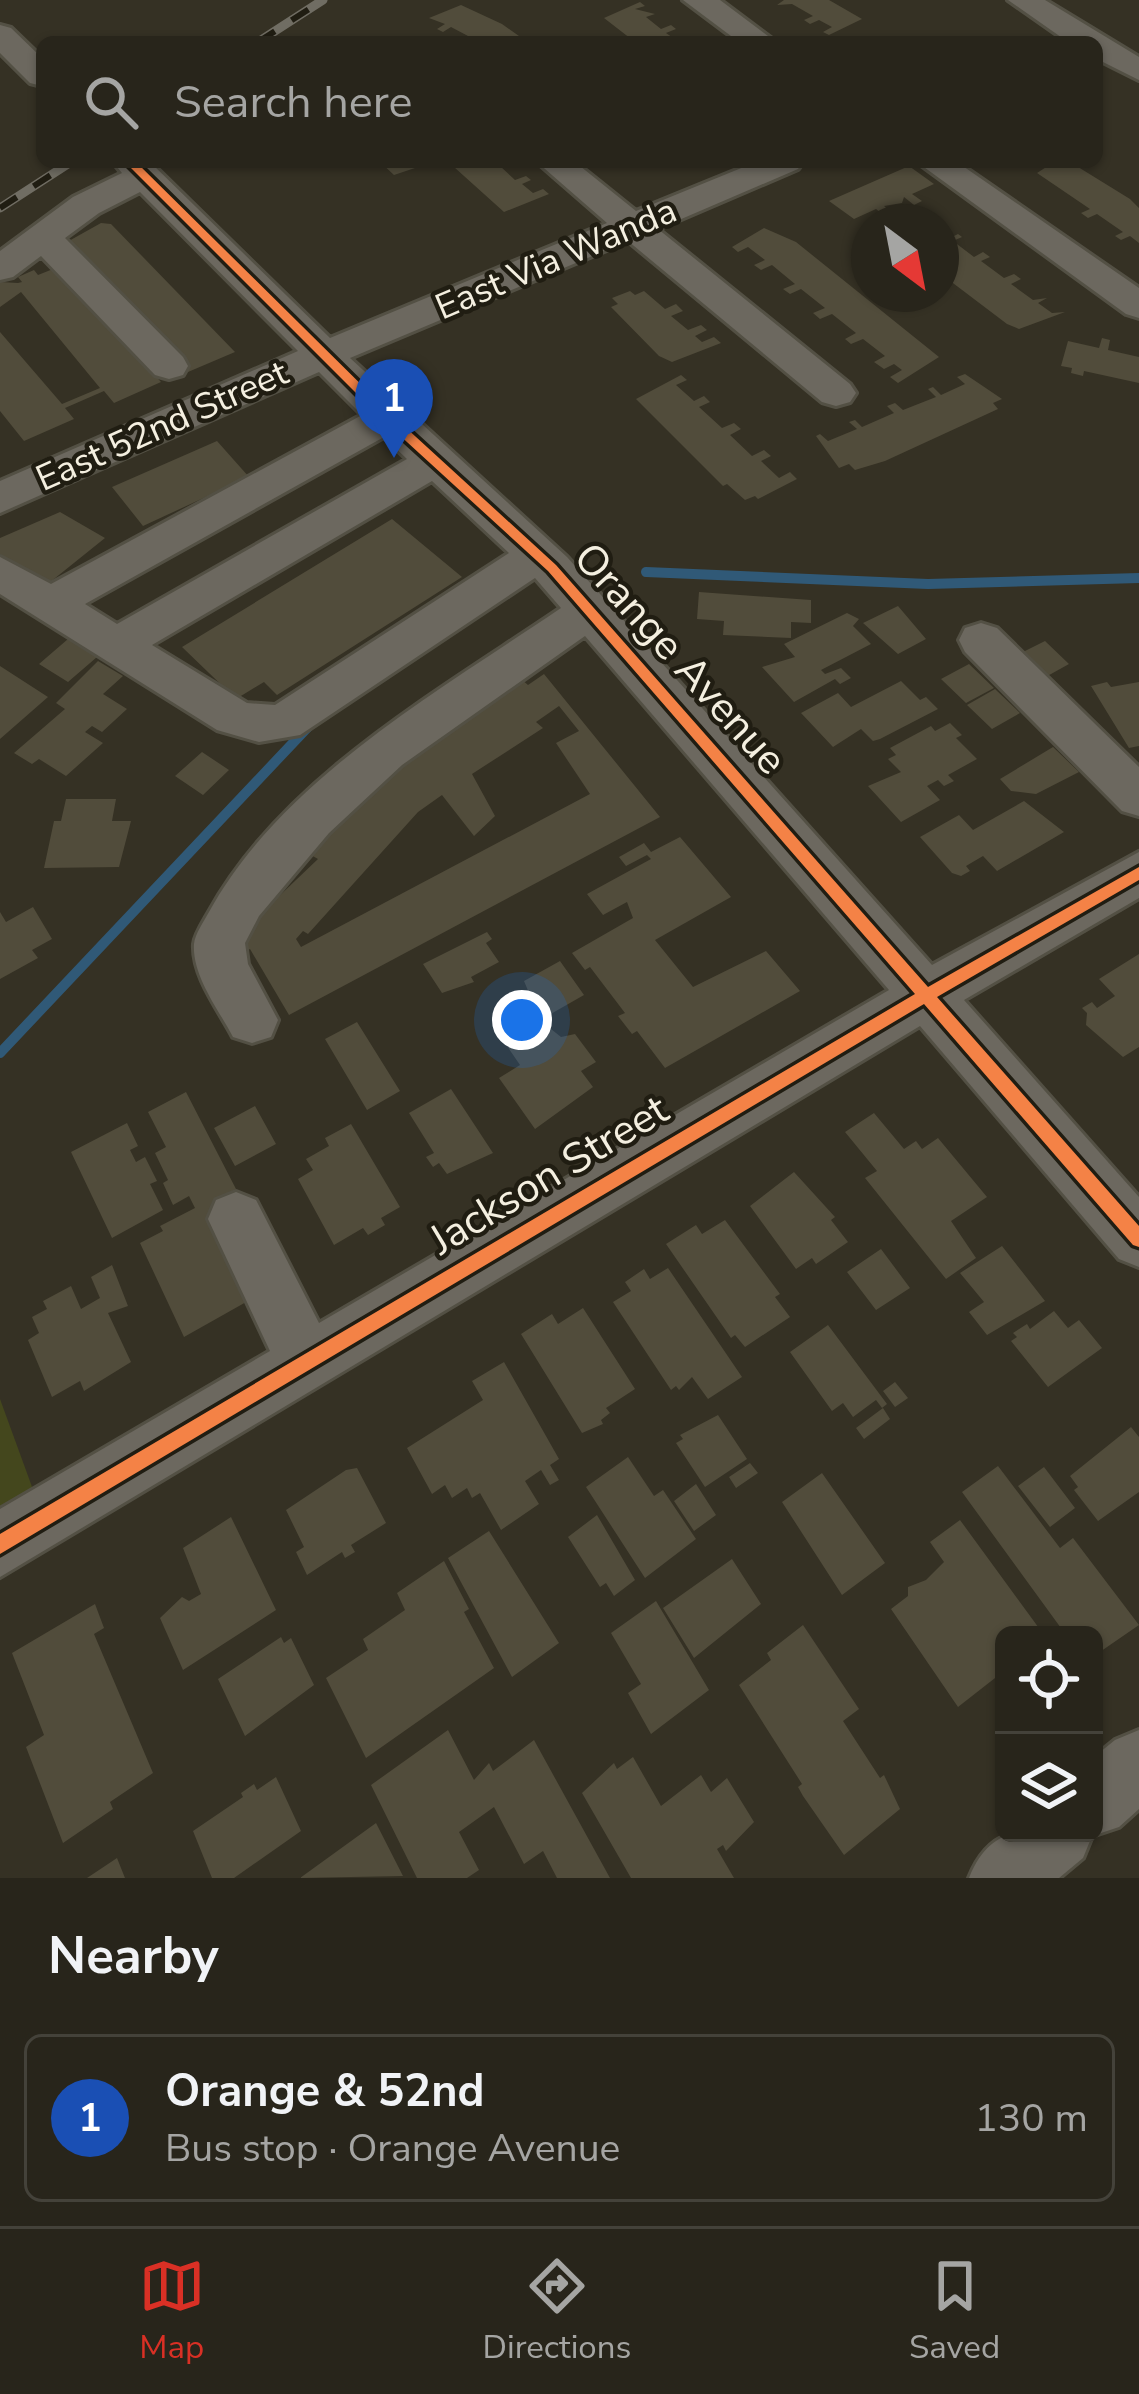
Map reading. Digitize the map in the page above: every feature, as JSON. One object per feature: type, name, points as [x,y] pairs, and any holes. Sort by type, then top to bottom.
[{"type":"street","points":[[699,0],[751,36]]},
{"type":"street","points":[[1024,0],[1075,36]]},
{"type":"street","points":[[0,34],[36,70]]},
{"type":"street","points":[[1103,52],[1139,70]]},
{"type":"street","points":[[562,168],[836,393]]},
{"type":"street","name":"East Via Wanda","points":[[325,355],[772,168]]},
{"type":"street","points":[[943,168],[1139,306]]},
{"type":"street","points":[[0,269],[137,169]]},
{"type":"street","name":"Orange Avenue","points":[[137,169],[590,610],[1139,1239]]},
{"type":"street","points":[[43,237],[169,366]]},
{"type":"street","name":"East 52nd Street","points":[[0,498],[325,355]]},
{"type":"street","points":[[50,604],[388,418]]},
{"type":"street","points":[[117,645],[435,461]]},
{"type":"street","points":[[241,499],[292,543]]},
{"type":"street","points":[[0,573],[233,717],[259,724],[284,722],[538,555]]},
{"type":"street","points":[[252,1020],[223,968],[219,942],[241,901],[312,819],[385,752],[590,610]]},
{"type":"street","points":[[981,640],[1139,797]]},
{"type":"street","name":"Jackson Street","points":[[0,1545],[926,994],[1139,873]]},
{"type":"street","points":[[236,1220],[306,1360]]},
{"type":"street","points":[[1103,1795],[1139,1765]]},
{"type":"street","points":[[1004,1878],[1047,1842]]},
{"type":"green space","points":[[0,1399],[35,1495],[0,1516]]},
{"type":"building","points":[[784,0],[829,0],[862,19],[829,35],[823,32],[832,27],[819,20],[810,24],[804,20],[813,16],[792,4],[777,5]]},
{"type":"building","points":[[640,2],[645,6],[635,9],[655,14],[646,17],[661,29],[671,25],[676,29],[666,33],[670,36],[627,36],[604,18]]},
{"type":"building","points":[[461,5],[519,36],[468,36],[451,27],[443,32],[437,29],[445,24],[429,18]]},
{"type":"building","points":[[386,168],[415,168],[394,175]]},
{"type":"building","points":[[455,168],[502,168],[515,180],[526,176],[531,180],[522,184],[533,193],[543,189],[549,194],[504,212]]},
{"type":"building","points":[[904,168],[934,184],[912,194],[922,201],[916,204],[904,197],[896,204],[851,204],[851,217],[829,201]]},
{"type":"building","points":[[1045,168],[1080,168],[1130,199],[1139,208],[1139,243],[1130,236],[1121,240],[1115,236],[1123,232],[1097,214],[1088,218],[1081,213],[1090,209],[1037,173]]},
{"type":"building","points":[[101,223],[111,224],[235,352],[188,372],[67,242]]},
{"type":"building","points":[[764,228],[796,242],[851,286],[851,312],[883,312],[939,357],[898,383],[890,377],[902,370],[894,364],[884,369],[874,362],[885,356],[863,339],[851,344],[845,339],[856,333],[832,314],[820,319],[813,313],[825,308],[801,289],[790,294],[783,289],[795,284],[772,265],[761,270],[754,265],[765,260],[748,247],[738,252],[732,247]]},
{"type":"building","points":[[959,246],[974,257],[983,252],[990,257],[981,261],[1004,278],[1014,274],[1021,279],[1011,284],[1033,300],[1047,298],[1038,303],[1052,313],[1065,312],[1019,329],[959,288]]},
{"type":"building","points":[[58,267],[161,382],[114,403],[104,391],[65,408],[74,419],[24,441],[0,411],[0,332],[62,404],[100,388],[21,292],[0,307],[0,282],[22,282],[18,277],[34,270],[38,275]]},
{"type":"building","points":[[630,291],[635,295],[644,291],[665,309],[676,304],[683,311],[671,316],[688,330],[701,325],[707,330],[695,336],[702,342],[714,337],[721,343],[672,362],[659,356],[611,307],[618,304],[612,298]]},
{"type":"building","points":[[1102,338],[1110,340],[1108,350],[1139,357],[1139,383],[1084,371],[1083,376],[1061,366],[1068,341],[1099,348]]},
{"type":"building","points":[[965,374],[1002,399],[993,403],[998,409],[885,461],[855,470],[849,464],[839,468],[816,436],[828,441],[857,429],[849,422],[855,420],[862,427],[894,413],[887,406],[895,403],[903,410],[936,397],[928,389],[933,387],[941,395],[965,384],[957,377]]},
{"type":"building","points":[[681,375],[687,380],[676,385],[694,401],[704,396],[710,402],[699,407],[722,428],[734,423],[741,429],[730,435],[752,456],[764,450],[771,456],[761,461],[779,478],[790,472],[797,479],[758,499],[745,500],[727,484],[723,486],[636,399]]},
{"type":"building","points":[[217,441],[249,477],[143,526],[112,487]]},
{"type":"building","points":[[60,512],[105,538],[49,583],[0,554],[0,538]]},
{"type":"building","points":[[392,519],[462,577],[277,695],[264,682],[236,699],[182,647]]},
{"type":"building","points":[[699,592],[811,600],[811,623],[791,622],[791,638],[723,635],[724,621],[697,619]]},
{"type":"building","points":[[898,606],[926,639],[898,654],[863,623]]},
{"type":"building","points":[[847,613],[859,619],[853,626],[871,644],[821,670],[825,674],[841,668],[851,678],[840,684],[835,679],[794,702],[762,667],[795,657],[784,644]]},
{"type":"building","points":[[68,639],[97,657],[68,682],[39,664]]},
{"type":"building","points":[[1045,641],[1069,664],[1042,679],[1017,655]]},
{"type":"building","points":[[98,661],[123,676],[103,694],[127,709],[102,732],[92,726],[85,732],[103,743],[66,776],[39,759],[32,764],[14,753],[65,709],[56,703]]},
{"type":"building","points":[[969,664],[994,688],[966,703],[941,679]]},
{"type":"building","points":[[0,666],[48,697],[0,739]]},
{"type":"building","points":[[544,674],[660,817],[289,1015],[250,949],[244,952],[236,937],[318,859],[302,850],[376,775],[521,679],[528,685]],"holes":[[[559,706],[579,731],[556,743],[590,794],[301,947],[296,939],[303,931],[308,934],[418,812],[442,795],[474,836],[495,816],[472,774],[543,728],[536,722]]]},
{"type":"building","points":[[901,681],[920,700],[926,697],[938,709],[880,739],[873,741],[861,729],[833,747],[801,713],[838,693],[851,707]]},
{"type":"building","points":[[1107,682],[1111,687],[1139,682],[1139,746],[1129,748],[1091,686]]},
{"type":"building","points":[[995,689],[1020,713],[992,729],[967,705]]},
{"type":"building","points":[[950,723],[962,735],[956,738],[977,759],[948,775],[954,781],[944,786],[938,780],[927,786],[940,800],[901,822],[868,786],[901,772],[888,759],[896,755],[890,748],[931,726],[935,731]]},
{"type":"building","points":[[1053,747],[1079,772],[1036,794],[1011,791],[1000,779]]},
{"type":"building","points":[[202,752],[229,770],[203,795],[175,776]]},
{"type":"building","points":[[66,799],[116,799],[112,821],[131,821],[119,867],[44,868],[54,821],[61,821]]},
{"type":"building","points":[[1024,801],[1064,832],[997,871],[983,856],[966,866],[970,871],[961,876],[952,873],[920,837],[959,815],[973,830]]},
{"type":"building","points":[[680,837],[731,897],[655,940],[693,987],[766,951],[800,991],[665,1068],[637,1031],[632,1034],[618,1016],[625,1013],[590,967],[585,970],[572,953],[633,918],[627,902],[603,915],[587,894],[651,859],[647,855],[626,866],[619,857],[644,843],[651,852]]},
{"type":"building","points":[[33,907],[52,939],[32,950],[38,958],[0,979],[0,912],[6,922]]},
{"type":"building","points":[[487,932],[492,939],[486,943],[499,962],[471,977],[474,982],[442,993],[423,964]]},
{"type":"building","points":[[1139,954],[1139,1047],[1123,1057],[1086,1025],[1087,1013],[1082,1008],[1092,1002],[1097,1008],[1115,996],[1099,979]]},
{"type":"building","points":[[560,961],[584,995],[549,1015],[524,981]]},
{"type":"building","points":[[541,1021],[561,1037],[575,1034],[596,1062],[581,1071],[593,1087],[535,1129],[499,1078],[520,1065],[505,1043]]},
{"type":"building","points":[[357,1022],[400,1091],[367,1110],[325,1039]]},
{"type":"building","points":[[451,1089],[493,1153],[447,1174],[426,1157],[434,1153],[409,1113]]},
{"type":"building","points":[[186,1092],[236,1189],[215,1200],[255,1297],[184,1337],[140,1243],[163,1231],[160,1226],[195,1208],[189,1196],[173,1205],[155,1153],[166,1147],[148,1112]]},
{"type":"building","points":[[255,1106],[276,1144],[235,1166],[214,1128]]},
{"type":"building","points":[[874,1113],[904,1149],[916,1141],[922,1149],[938,1138],[987,1197],[951,1221],[976,1258],[946,1279],[865,1178],[877,1171],[845,1132]]},
{"type":"building","points":[[127,1123],[138,1146],[130,1150],[136,1162],[145,1157],[157,1181],[150,1184],[163,1210],[112,1238],[71,1152]]},
{"type":"building","points":[[351,1124],[400,1207],[381,1218],[385,1225],[368,1235],[363,1228],[334,1245],[298,1179],[313,1170],[306,1159],[329,1146],[325,1138]]},
{"type":"building","points":[[794,1172],[835,1217],[831,1220],[848,1242],[816,1264],[812,1258],[796,1269],[750,1206]]},
{"type":"building","points":[[725,1220],[780,1294],[775,1297],[790,1317],[745,1347],[735,1335],[731,1338],[666,1244],[696,1225],[702,1234]]},
{"type":"building","points":[[1002,1246],[1045,1301],[987,1335],[969,1312],[984,1302],[960,1273]]},
{"type":"building","points":[[881,1249],[910,1288],[876,1310],[847,1272]]},
{"type":"building","points":[[112,1265],[128,1306],[108,1313],[131,1362],[84,1391],[80,1381],[52,1397],[28,1340],[39,1333],[32,1317],[47,1309],[43,1301],[71,1286],[81,1309],[100,1298],[91,1277]]},
{"type":"building","points":[[668,1268],[742,1377],[708,1399],[692,1377],[679,1390],[676,1386],[671,1390],[613,1302],[631,1291],[625,1282],[644,1269],[650,1279]]},
{"type":"building","points":[[583,1308],[635,1389],[606,1408],[610,1413],[601,1420],[603,1424],[582,1433],[521,1334],[552,1314],[558,1324]]},
{"type":"building","points":[[1054,1311],[1068,1328],[1079,1320],[1102,1348],[1048,1387],[1011,1341],[1017,1337],[1013,1333],[1027,1324],[1030,1329]]},
{"type":"building","points":[[828,1325],[887,1404],[882,1408],[876,1400],[853,1417],[843,1403],[832,1411],[790,1352]]},
{"type":"building","points":[[504,1362],[559,1459],[550,1465],[559,1480],[550,1485],[541,1470],[525,1481],[539,1504],[501,1530],[480,1493],[472,1498],[467,1488],[452,1498],[445,1485],[432,1494],[407,1448],[483,1400],[472,1381]]},
{"type":"building","points":[[895,1382],[908,1398],[895,1407],[883,1391]]},
{"type":"building","points":[[883,1408],[890,1419],[864,1439],[856,1428]]},
{"type":"building","points":[[718,1415],[747,1459],[705,1487],[676,1443],[683,1439],[680,1435]]},
{"type":"building","points":[[1131,1427],[1139,1437],[1139,1492],[1098,1521],[1074,1490],[1078,1487],[1070,1476]]},
{"type":"building","points":[[628,1457],[654,1496],[663,1490],[696,1539],[645,1578],[586,1487]]},
{"type":"building","points":[[750,1463],[758,1473],[736,1488],[729,1477]]},
{"type":"building","points":[[998,1466],[1060,1548],[1073,1538],[1139,1625],[1103,1650],[1103,1626],[1059,1626],[962,1492]]},
{"type":"building","points":[[1044,1467],[1075,1508],[1050,1527],[1018,1486]]},
{"type":"building","points":[[357,1468],[386,1523],[351,1545],[355,1552],[345,1558],[342,1552],[307,1575],[296,1552],[304,1547],[286,1510],[346,1470]]},
{"type":"building","points":[[822,1473],[885,1563],[842,1595],[782,1502]]},
{"type":"building","points":[[696,1484],[716,1515],[694,1531],[674,1501]]},
{"type":"building","points":[[597,1515],[635,1580],[614,1596],[606,1583],[600,1587],[568,1537]]},
{"type":"building","points":[[231,1517],[276,1610],[183,1670],[160,1618],[182,1597],[189,1601],[201,1594],[183,1548]]},
{"type":"building","points":[[960,1520],[1037,1626],[995,1626],[995,1678],[958,1707],[891,1609],[908,1596],[908,1587],[926,1580],[944,1562],[930,1542]]},
{"type":"building","points":[[489,1531],[559,1643],[512,1677],[448,1558]]},
{"type":"building","points":[[732,1559],[761,1604],[694,1658],[663,1608]]},
{"type":"building","points":[[444,1561],[494,1668],[366,1758],[326,1678],[368,1650],[363,1639],[405,1610],[397,1593]]},
{"type":"building","points":[[656,1601],[709,1690],[651,1734],[628,1693],[641,1684],[611,1633]]},
{"type":"building","points":[[95,1604],[104,1628],[94,1634],[153,1773],[110,1802],[113,1809],[63,1843],[26,1747],[44,1735],[12,1653]]},
{"type":"building","points":[[803,1625],[859,1709],[843,1721],[880,1778],[884,1775],[900,1809],[844,1855],[803,1796],[798,1787],[802,1784],[739,1685],[771,1660],[767,1653]]},
{"type":"building","points":[[281,1637],[284,1643],[291,1638],[314,1685],[245,1736],[218,1679]]},
{"type":"building","points":[[448,1730],[474,1780],[489,1763],[493,1771],[534,1740],[610,1878],[557,1878],[543,1851],[524,1864],[494,1807],[459,1832],[479,1870],[467,1878],[417,1878],[371,1785]]},
{"type":"building","points":[[633,1757],[661,1806],[701,1775],[711,1792],[727,1778],[754,1822],[726,1851],[723,1845],[717,1849],[734,1878],[631,1878],[582,1793],[614,1763],[617,1769]]},
{"type":"building","points":[[276,1777],[301,1831],[234,1878],[212,1878],[193,1831],[254,1784],[257,1790]]},
{"type":"building","points":[[376,1823],[403,1876],[300,1878]]},
{"type":"building","points":[[117,1858],[125,1878],[87,1878]]},
{"type":"waterway","points":[[646,572],[928,584],[1139,578]]},
{"type":"waterway","points":[[0,1053],[308,727]]},
{"type":"railway","points":[[267,36],[323,0]]},
{"type":"railway","points":[[0,208],[62,168]]},
{"type":"cycle path","points":[[136,168],[388,418],[552,568],[1139,1239]]},
{"type":"cycle path","points":[[0,1545],[1139,873]]},
{"type":"place","name":"Orange & 52nd","points":[[394,458]]}]
